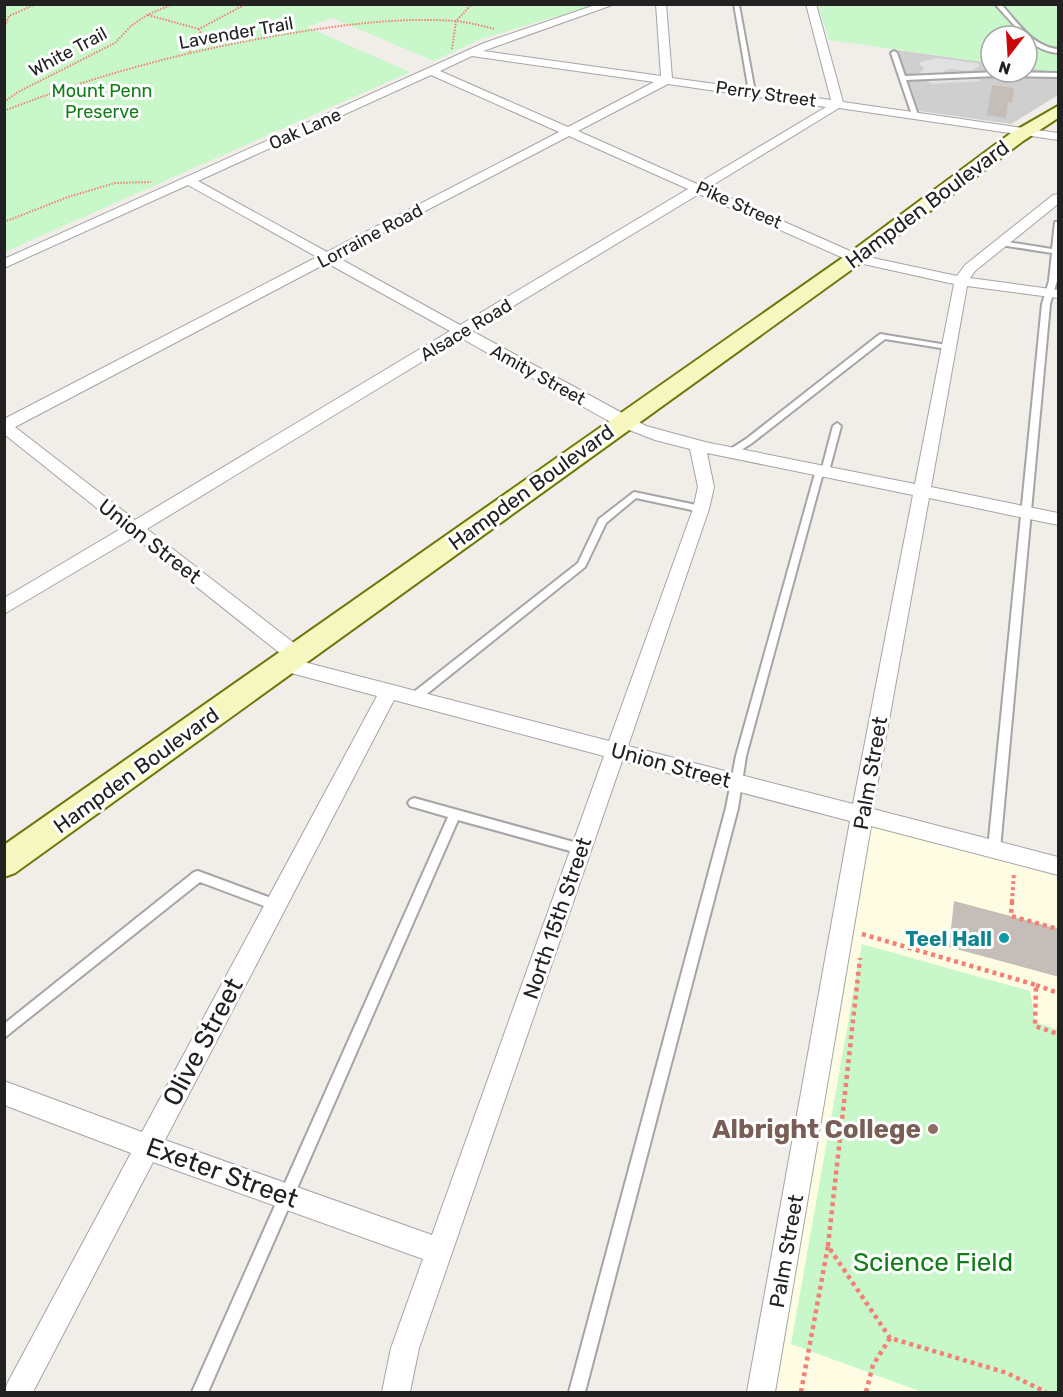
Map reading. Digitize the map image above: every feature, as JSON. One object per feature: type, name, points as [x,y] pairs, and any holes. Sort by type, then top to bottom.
[{"type":"main road","name":"Hampden Boulevard","points":[[4,864],[855,258],[1026,131],[1059,111]]},
{"type":"street","name":"Oak Lane","points":[[4,264],[472,53],[512,36],[610,4]]},
{"type":"street","points":[[661,4],[667,80]]},
{"type":"street","points":[[811,4],[838,104]]},
{"type":"street","name":"Perry Street","points":[[472,53],[1059,136]]},
{"type":"street","name":"Pike Street","points":[[432,71],[855,258],[961,281],[1054,294]]},
{"type":"street","name":"Lorraine Road","points":[[4,426],[667,80]]},
{"type":"street","name":"Alsace Road","points":[[4,607],[838,104]]},
{"type":"street","name":"Amity Street","points":[[185,183],[328,258],[601,409],[621,423],[732,452],[1059,519]]},
{"type":"street","points":[[961,281],[970,268],[1059,198]]},
{"type":"street","name":"Palm Street","points":[[761,1392],[862,814],[961,281]]},
{"type":"street","name":"Union Street","points":[[4,426],[135,529],[290,660],[388,692],[1059,866]]},
{"type":"street","name":"North 15th Street","points":[[396,1392],[405,1348],[701,509],[706,487],[697,444]]},
{"type":"street","name":"Olive Street","points":[[18,1392],[388,692]]},
{"type":"street","name":"Exeter Street","points":[[7,1099],[439,1251]]},
{"type":"lane","points":[[997,4],[1016,24]]},
{"type":"lane","points":[[736,5],[752,92]]},
{"type":"lane","points":[[1039,46],[1052,51],[1059,51]]},
{"type":"lane","points":[[894,53],[915,115]]},
{"type":"lane","points":[[902,78],[997,74],[1059,75]]},
{"type":"lane","points":[[994,849],[1046,304],[1054,294],[1053,281],[1059,224]]},
{"type":"lane","points":[[1001,243],[1056,252]]},
{"type":"lane","points":[[732,452],[883,336],[947,347]]},
{"type":"lane","points":[[577,1392],[729,819],[741,756],[805,518],[837,426]]},
{"type":"lane","points":[[414,698],[582,565],[602,521],[634,495],[701,509]]},
{"type":"lane","points":[[414,803],[581,849]]},
{"type":"lane","points":[[200,1392],[455,814]]},
{"type":"lane","points":[[4,1032],[198,876],[275,905]]},
{"type":"path","points":[[4,29],[9,16],[36,4]]},
{"type":"path","name":"White Trail","points":[[4,102],[18,92],[115,43],[131,26],[147,15],[173,4]]},
{"type":"path","points":[[147,15],[199,29],[246,4]]},
{"type":"path","points":[[454,61],[451,54],[456,21],[472,4]]},
{"type":"path","name":"Lavender Trail","points":[[4,111],[39,97],[188,53],[363,22],[456,21],[475,23],[512,36]]},
{"type":"path","points":[[188,53],[202,36],[199,29]]},
{"type":"path","points":[[4,222],[68,197],[115,183],[185,183]]},
{"type":"path","points":[[1004,869],[1025,875]]},
{"type":"path","points":[[1014,872],[1011,916],[1059,929]]},
{"type":"path","points":[[862,944],[864,923]]},
{"type":"path","points":[[842,928],[1059,993]]},
{"type":"path","points":[[802,1392],[828,1246],[860,955]]},
{"type":"path","points":[[1036,985],[1035,1026],[1059,1034]]},
{"type":"path","points":[[828,1246],[890,1338],[1007,1373],[1046,1392]]},
{"type":"path","points":[[866,1392],[873,1365],[890,1338]]},
{"type":"shaded area","points":[[897,50],[979,61],[979,84],[1039,84],[1039,70],[1058,72],[1058,95],[1011,124],[919,111]]},
{"type":"shaded area","points":[[937,58],[977,63],[979,67],[971,71],[949,69],[943,71],[947,75],[972,74],[979,81],[932,84],[918,75],[924,68],[919,64]]},
{"type":"shaded area","name":"Science Field","points":[[862,815],[1058,866],[1058,1392],[761,1392]]},
{"type":"green space","name":"Mount Penn Preserve","points":[[4,5],[594,5],[481,39],[434,61],[332,18],[307,27],[410,72],[5,252]]},
{"type":"green space","points":[[818,5],[1058,5],[1058,72],[1039,70],[1039,24],[979,24],[979,61],[829,40]]},
{"type":"green space","name":"Science Field","points":[[862,944],[1030,991],[1035,1022],[1058,1029],[1058,1392],[922,1392],[791,1344]]},
{"type":"building","points":[[992,85],[1014,88],[1012,103],[1008,102],[1006,118],[987,115]]},
{"type":"building","name":"Teel Hall","points":[[954,901],[1059,929],[1059,977],[949,947]]},
{"type":"place","name":"Teel Hall","points":[[1004,938]]},
{"type":"place","name":"Albright College","points":[[933,1129]]}]
